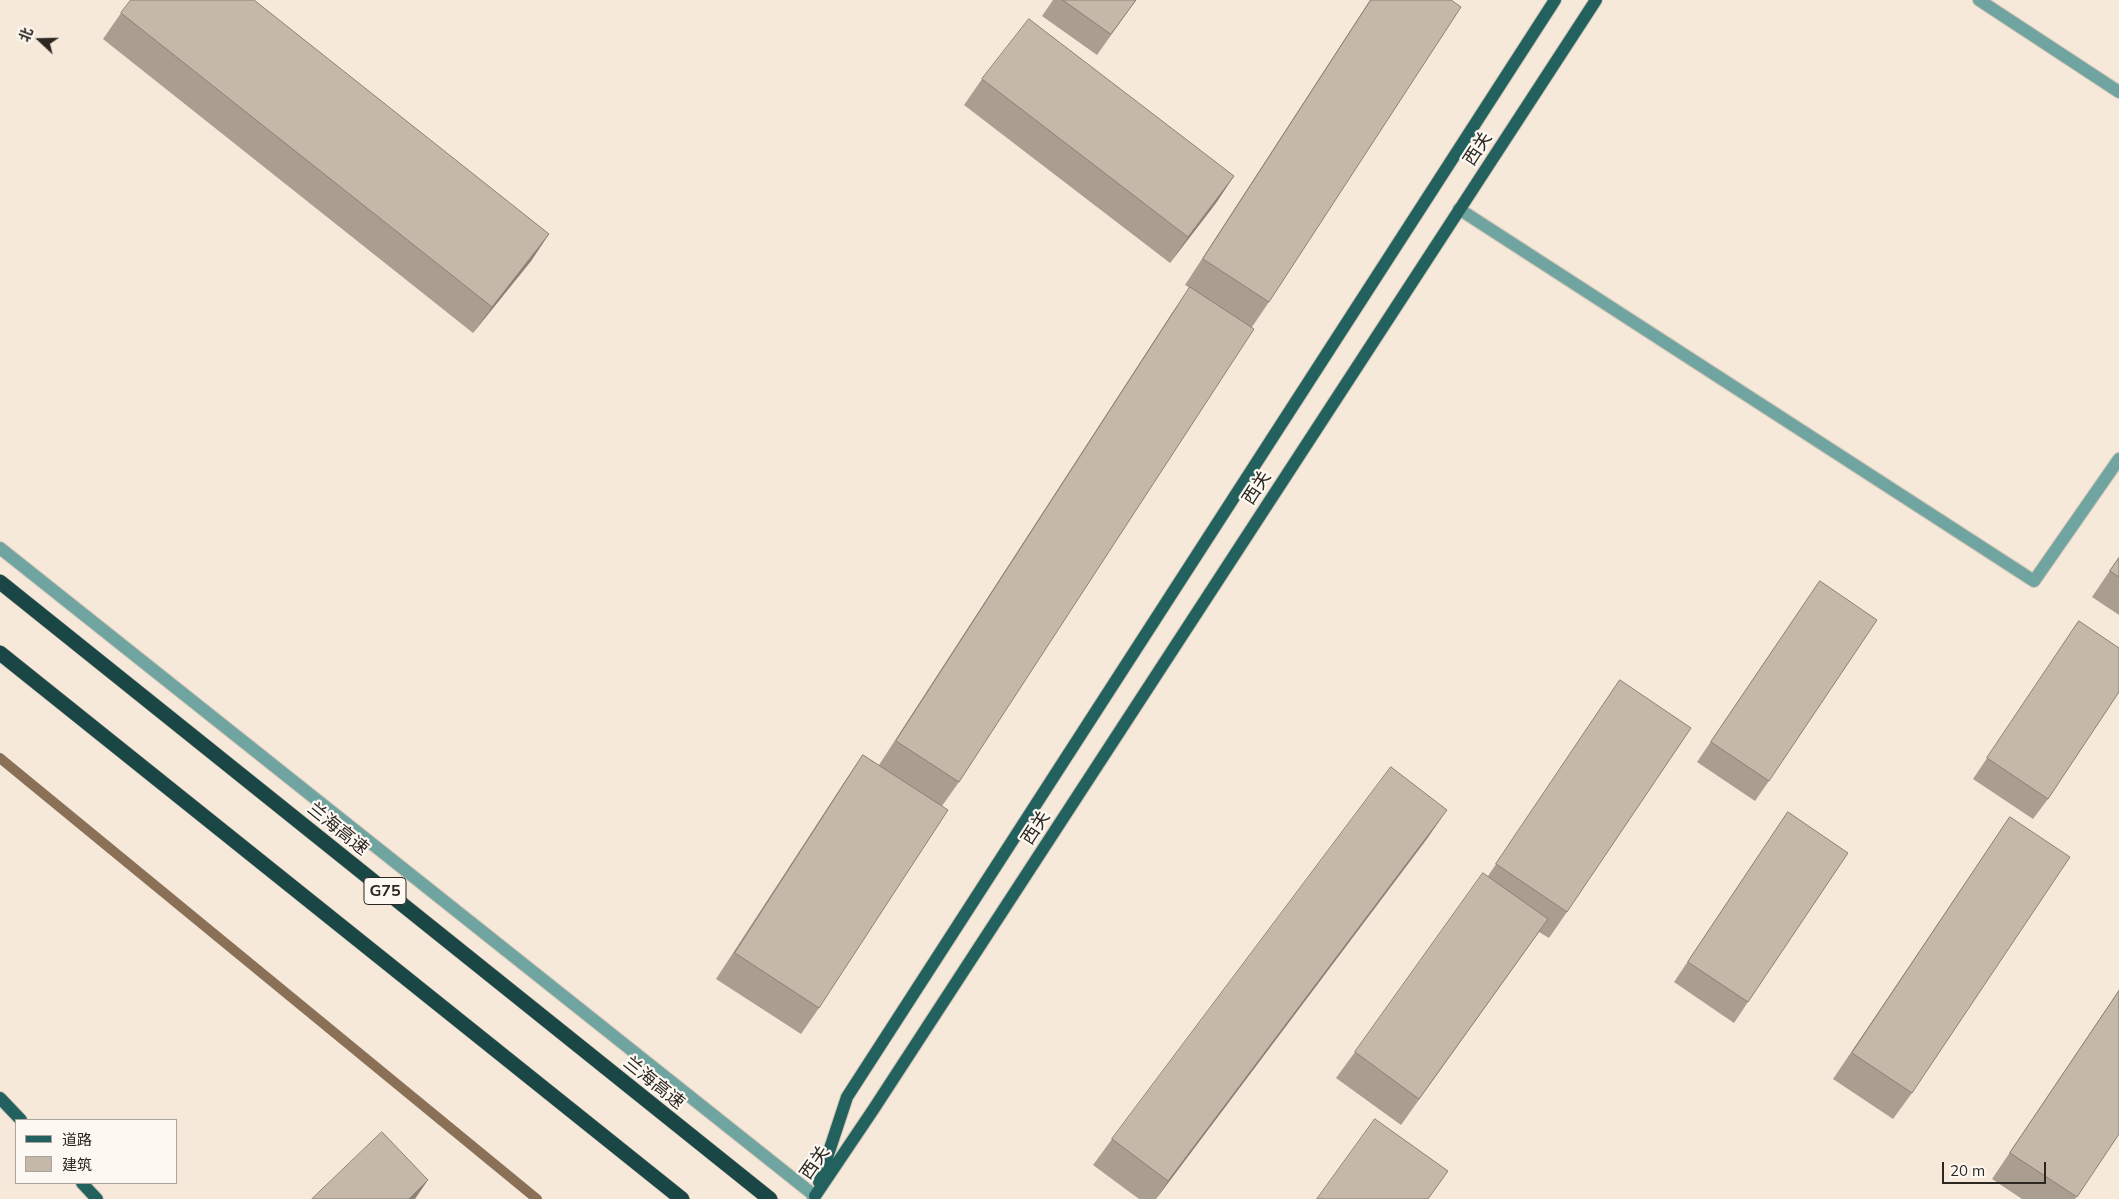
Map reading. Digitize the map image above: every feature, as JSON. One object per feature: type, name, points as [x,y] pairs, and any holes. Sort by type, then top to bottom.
[{"type":"highway","name":"兰海高速","points":[[0,582],[770,1199]]},
{"type":"highway","points":[[0,653],[682,1199]]},
{"type":"main road","name":"西关","points":[[815,1198],[847,1097],[1555,0]]},
{"type":"main road","name":"西关","points":[[815,1198],[1596,0]]},
{"type":"main road","points":[[0,1098],[20,1119]]},
{"type":"main road","points":[[83,1184],[97,1199]]},
{"type":"street","points":[[1979,0],[2119,92]]},
{"type":"street","points":[[1460,209],[2034,581],[2119,459]]},
{"type":"street","points":[[0,548],[815,1198]]},
{"type":"building","points":[[131,0],[254,0],[549,234],[492,307],[121,13]]},
{"type":"building","points":[[1063,0],[1136,0],[1111,34]]},
{"type":"building","points":[[1371,0],[1451,0],[1461,7],[1269,302],[1203,259]]},
{"type":"building","points":[[1029,19],[1234,176],[1188,237],[982,79]]},
{"type":"building","points":[[1190,287],[1254,329],[959,782],[896,741]]},
{"type":"building","points":[[2119,558],[2119,577],[2110,571]]},
{"type":"building","points":[[1820,581],[1877,620],[1769,781],[1711,742]]},
{"type":"building","points":[[2079,621],[2119,648],[2119,692],[2048,799],[1987,758]]},
{"type":"building","points":[[1620,680],[1691,728],[1567,912],[1496,864]]},
{"type":"building","points":[[863,755],[948,810],[819,1008],[735,953]]},
{"type":"building","points":[[1391,767],[1447,810],[1168,1181],[1112,1139]]},
{"type":"building","points":[[1788,812],[1848,853],[1748,1002],[1688,962]]},
{"type":"building","points":[[2010,817],[2070,857],[1912,1093],[1852,1053]]},
{"type":"building","points":[[1483,873],[1548,919],[1419,1099],[1355,1052]]},
{"type":"building","points":[[2119,991],[2119,1134],[2077,1197],[2010,1153]]},
{"type":"building","points":[[1375,1119],[1448,1171],[1428,1199],[1317,1199]]},
{"type":"building","points":[[382,1132],[428,1180],[409,1199],[312,1199]]},
{"type":"waterway","points":[[0,758],[537,1199]]}]
